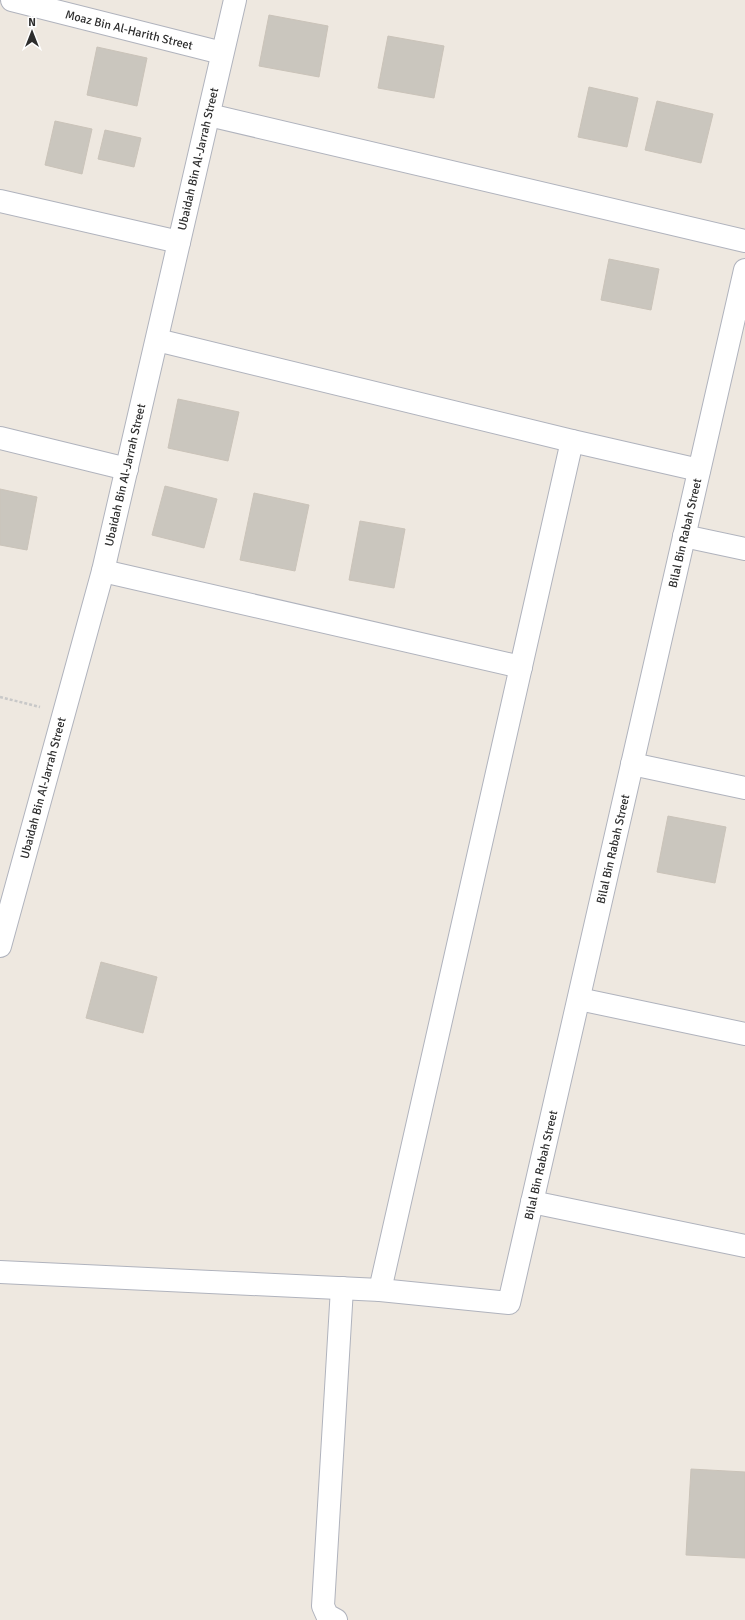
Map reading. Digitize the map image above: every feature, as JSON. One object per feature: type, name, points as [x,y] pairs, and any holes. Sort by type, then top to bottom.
[{"type":"street","name":"Moaz Bin Al-Harith Street","points":[[12,0],[222,53]]},
{"type":"street","name":"Ubaidah Bin Al-Jarrah Street","points":[[1,941],[103,571],[235,0]]},
{"type":"street","points":[[209,115],[745,241]]},
{"type":"street","points":[[0,201],[179,242]]},
{"type":"street","name":"Bilal Bin Rabah Street","points":[[380,1290],[509,1303],[699,470],[740,316],[745,270]]},
{"type":"street","points":[[157,340],[572,441],[699,470]]},
{"type":"street","points":[[0,438],[127,469]]},
{"type":"street","points":[[0,1272],[342,1292],[380,1290],[572,441]]},
{"type":"street","points":[[684,536],[745,550]]},
{"type":"street","points":[[103,571],[521,667]]},
{"type":"street","points":[[632,764],[745,788]]},
{"type":"street","points":[[579,999],[745,1034]]},
{"type":"street","points":[[532,1202],[745,1246]]},
{"type":"street","points":[[322,1620],[342,1292]]},
{"type":"street","points":[[336,1620],[327,1615],[323,1606],[342,1292]]},
{"type":"path","points":[[0,697],[64,712]]},
{"type":"building","points":[[269,15],[328,26],[319,77],[259,66]]},
{"type":"building","points":[[388,36],[444,46],[434,98],[378,88]]},
{"type":"building","points":[[97,47],[147,58],[137,106],[87,95]]},
{"type":"building","points":[[589,87],[638,98],[627,147],[578,137]]},
{"type":"building","points":[[657,101],[713,114],[701,163],[645,150]]},
{"type":"building","points":[[55,121],[92,129],[82,174],[45,165]]},
{"type":"building","points":[[105,130],[141,138],[134,167],[98,159]]},
{"type":"building","points":[[609,259],[659,269],[651,310],[601,300]]},
{"type":"building","points":[[178,399],[239,412],[228,461],[168,448]]},
{"type":"building","points":[[165,486],[217,499],[204,548],[152,535]]},
{"type":"building","points":[[0,489],[37,497],[27,550],[0,545]]},
{"type":"building","points":[[254,493],[309,505],[295,571],[240,560]]},
{"type":"building","points":[[360,521],[405,529],[394,588],[349,580]]},
{"type":"building","points":[[668,816],[726,827],[715,883],[657,872]]},
{"type":"building","points":[[101,962],[157,977],[143,1033],[86,1018]]},
{"type":"building","points":[[691,1469],[745,1472],[745,1558],[686,1555]]}]
